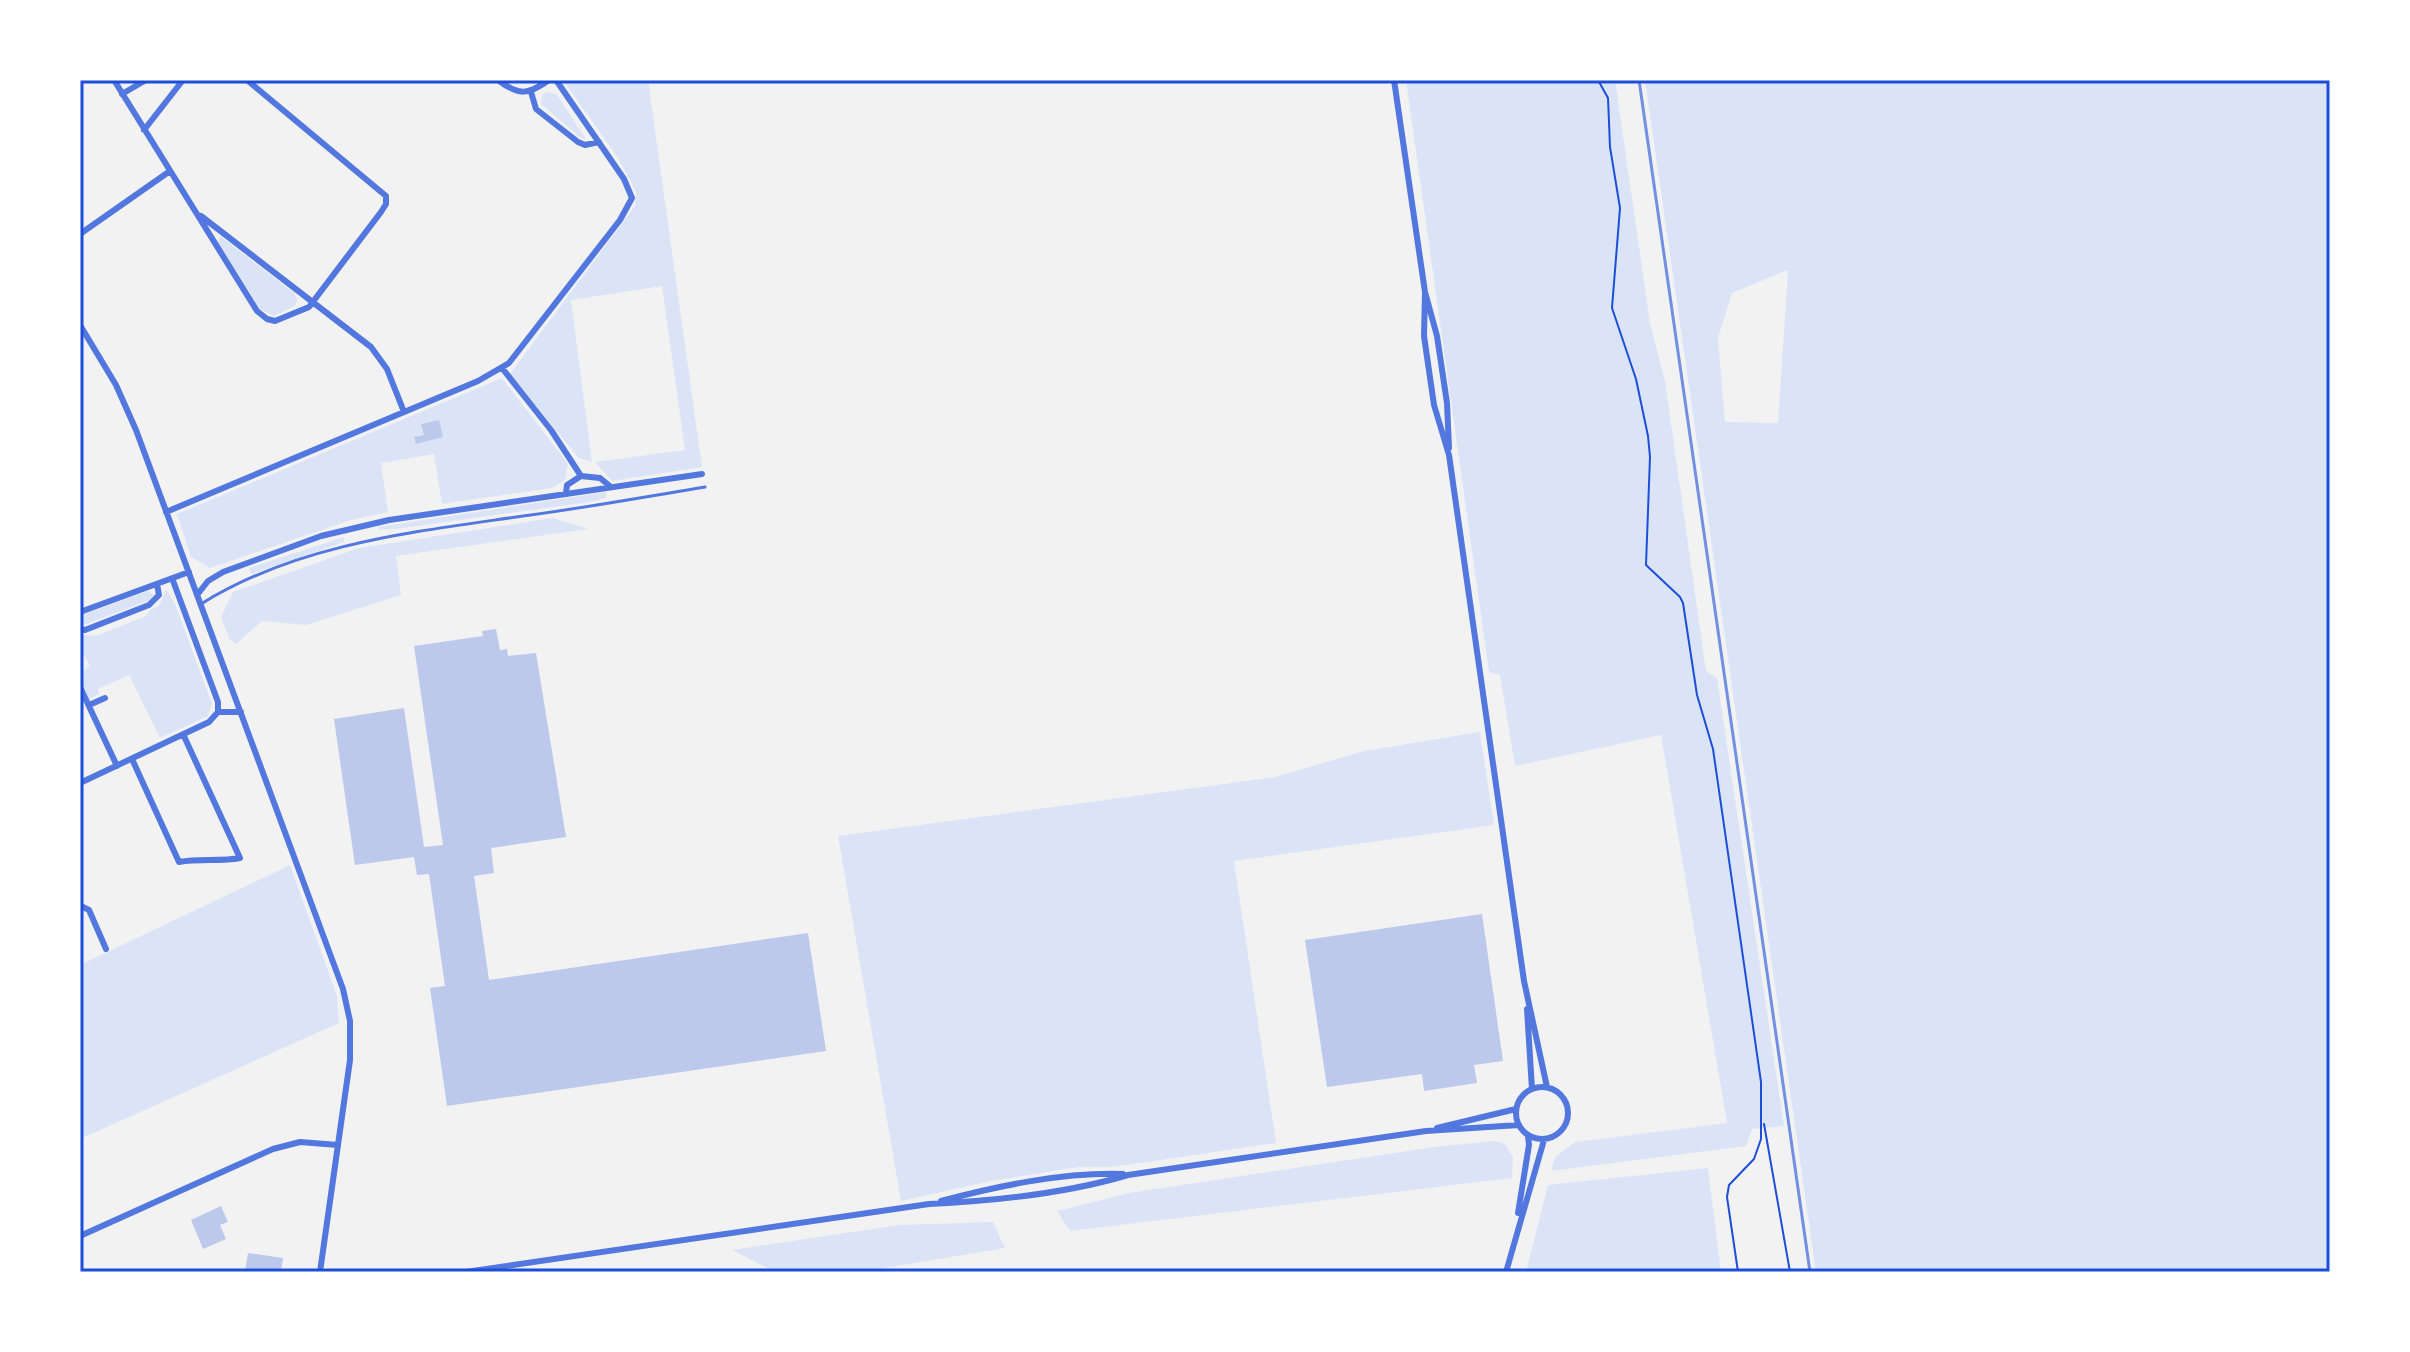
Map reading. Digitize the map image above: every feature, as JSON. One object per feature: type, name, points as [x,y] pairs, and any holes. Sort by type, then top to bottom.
[{"type":"street","points":[[114,80],[262,316],[275,321],[309,307],[381,212],[386,196],[247,80]]},
{"type":"street","points":[[122,94],[146,80]]},
{"type":"street","points":[[144,130],[183,80]]},
{"type":"street","points":[[498,80],[515,91],[531,92],[549,80]]},
{"type":"street","points":[[166,512],[502,368],[516,353],[631,204],[631,191],[556,80]]},
{"type":"street","points":[[1394,80],[1425,292],[1437,336],[1447,403],[1449,455],[1527,1001],[1532,1089]]},
{"type":"street","points":[[531,92],[536,109],[578,142],[585,145],[599,142]]},
{"type":"street","points":[[80,234],[170,171]]},
{"type":"street","points":[[195,211],[378,355],[404,412]]},
{"type":"street","points":[[1425,292],[1424,336],[1434,405],[1449,455]]},
{"type":"street","points":[[80,325],[116,385],[136,430],[337,969],[347,1005],[350,1060],[320,1272]]},
{"type":"street","points":[[502,368],[551,430],[581,476]]},
{"type":"street","points":[[197,595],[208,581],[223,572],[321,536],[425,513],[702,474]]},
{"type":"street","points":[[566,493],[567,485],[581,476],[600,478],[611,487]]},
{"type":"street","points":[[80,612],[189,572]]},
{"type":"street","points":[[80,783],[209,722],[218,712],[218,702],[172,578]]},
{"type":"street","points":[[80,629],[85,630],[156,601],[159,595],[157,584]]},
{"type":"street","points":[[80,687],[117,766]]},
{"type":"street","points":[[89,705],[105,698]]},
{"type":"street","points":[[218,712],[241,712]]},
{"type":"street","points":[[132,759],[179,862],[240,858],[183,734]]},
{"type":"street","points":[[80,908],[89,910],[106,949]]},
{"type":"street","points":[[1527,1001],[1547,1087]]},
{"type":"street","points":[[1506,1272],[1529,1145],[1528,1136],[1519,1125],[1516,1109],[1524,1094],[1532,1089],[1547,1087],[1562,1095],[1567,1102],[1568,1119],[1560,1133],[1544,1140],[1528,1136]]},
{"type":"street","points":[[1426,1131],[1516,1109]]},
{"type":"street","points":[[929,1204],[994,1200],[1087,1187],[1128,1175],[1426,1131],[1519,1125]]},
{"type":"street","points":[[1516,1228],[1544,1140]]},
{"type":"street","points":[[80,1236],[273,1149],[300,1142],[338,1145]]},
{"type":"street","points":[[466,1272],[929,1204],[1005,1187],[1084,1175],[1128,1175]]},
{"type":"lane","points":[[201,604],[229,586],[266,572],[381,536],[705,487]]},
{"type":"path","points":[[1598,80],[1608,98],[1610,147],[1620,208],[1612,308],[1636,379],[1648,436],[1646,565],[1683,603],[1697,695],[1713,749],[1761,1082],[1763,1119],[1790,1272]]},
{"type":"path","points":[[1738,1272],[1727,1197],[1729,1185],[1754,1159],[1761,1139],[1763,1119]]},
{"type":"shaded area","points":[[563,80],[648,80],[702,467],[612,481],[595,462],[685,450],[662,286],[571,300],[592,462],[579,458],[510,374],[635,206],[636,192],[618,158]]},
{"type":"shaded area","points":[[1406,80],[1615,80],[1650,323],[1665,381],[1706,671],[1717,678],[1784,1126],[1752,1129],[1746,1146],[1551,1171],[1555,1157],[1575,1142],[1727,1123],[1661,735],[1515,766],[1500,675],[1489,672]]},
{"type":"shaded area","points":[[1645,80],[2330,80],[2330,1272],[1816,1272]],"holes":[[[1788,270],[1778,423],[1725,422],[1718,338],[1732,293]]]},
{"type":"shaded area","points":[[543,94],[557,95],[586,139],[541,104]]},
{"type":"shaded area","points":[[220,236],[294,293],[296,305],[274,316],[260,309],[218,242]]},
{"type":"shaded area","points":[[502,378],[568,464],[565,480],[552,488],[442,504],[434,454],[381,463],[388,512],[351,520],[210,568],[191,557],[177,514]]},
{"type":"shaded area","points":[[606,492],[606,498],[589,502],[396,529],[379,530],[378,527]]},
{"type":"shaded area","points":[[553,518],[588,529],[396,556],[401,595],[306,625],[262,621],[236,644],[230,640],[221,617],[233,592],[359,548]]},
{"type":"shaded area","points":[[344,537],[344,542],[251,574],[249,568]]},
{"type":"shaded area","points":[[166,589],[175,604],[212,704],[208,716],[160,738],[129,675],[98,689],[99,694],[89,699],[80,681],[80,673],[90,666],[80,647],[80,634],[96,636],[146,616],[159,606]]},
{"type":"shaded area","points":[[148,591],[154,595],[148,601],[86,624],[80,622],[82,615]]},
{"type":"shaded area","points":[[1480,732],[1494,825],[1234,861],[1276,1143],[1113,1167],[1079,1167],[991,1181],[901,1201],[838,836],[1275,777],[1364,751]]},
{"type":"shaded area","points":[[290,865],[337,996],[339,1023],[80,1139],[80,965]]},
{"type":"shaded area","points":[[1494,1141],[1505,1144],[1513,1157],[1512,1178],[1070,1231],[1057,1211],[1129,1193],[1434,1147]]},
{"type":"shaded area","points":[[1708,1168],[1721,1272],[1526,1272],[1548,1185]]},
{"type":"shaded area","points":[[993,1222],[1005,1248],[860,1272],[775,1272],[732,1250],[899,1225]]},
{"type":"building","points":[[439,420],[443,437],[416,444],[414,437],[424,435],[421,424]]},
{"type":"building","points":[[496,629],[500,650],[507,649],[508,656],[536,653],[566,837],[491,848],[494,873],[474,876],[489,980],[808,933],[826,1051],[447,1106],[430,988],[445,986],[429,874],[417,875],[414,857],[355,865],[334,719],[404,708],[424,847],[443,845],[414,646],[483,636],[482,631]]},
{"type":"building","points":[[1482,914],[1503,1061],[1474,1065],[1477,1083],[1424,1091],[1422,1074],[1327,1087],[1305,940]]},
{"type":"building","points":[[221,1206],[228,1222],[220,1225],[226,1239],[203,1249],[191,1220]]},
{"type":"building","points":[[248,1253],[283,1258],[281,1272],[245,1272]]},
{"type":"railway","points":[[1639,80],[1810,1272]]}]
